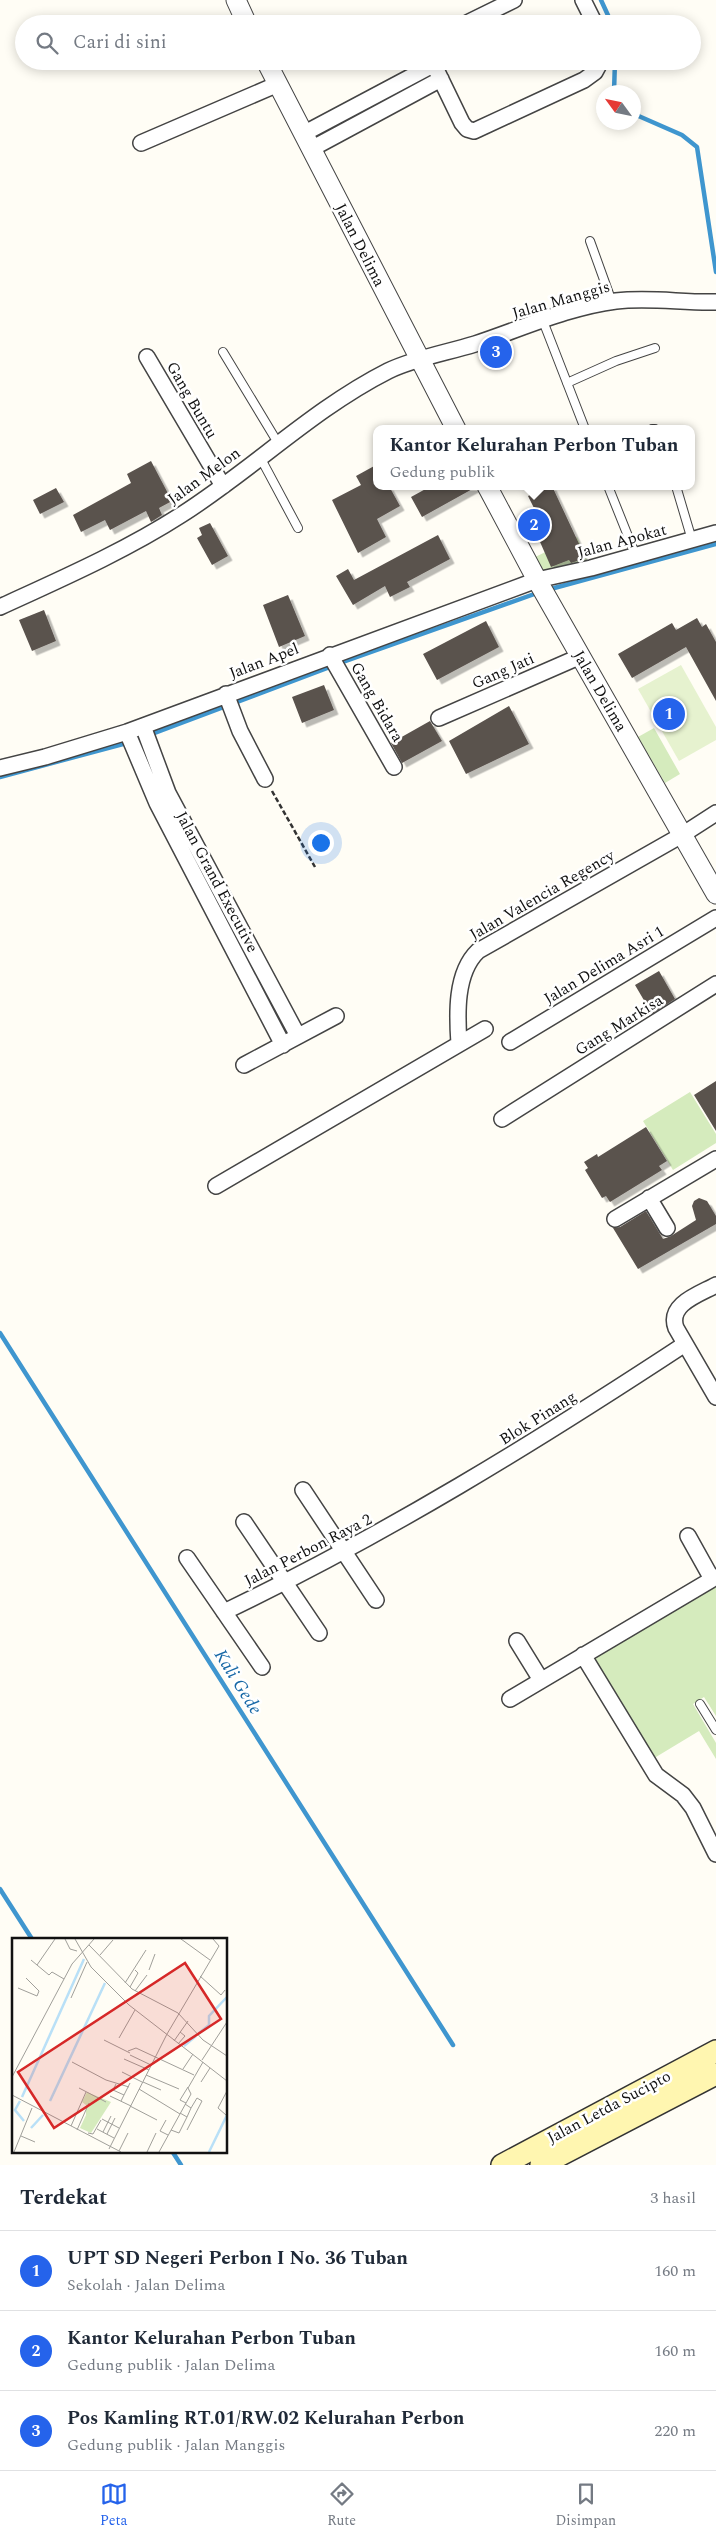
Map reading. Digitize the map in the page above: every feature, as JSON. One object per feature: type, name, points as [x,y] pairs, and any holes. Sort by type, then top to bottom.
[{"type":"main road","name":"Jalan Letda Sucipto","points":[[533,2161],[716,2051]]},
{"type":"main road","name":"Jalan Letda Sucipto","points":[[502,2165],[533,2161],[716,2074]]},
{"type":"street","points":[[236,0],[243,15]]},
{"type":"street","points":[[484,15],[514,0]]},
{"type":"street","points":[[583,0],[590,15]]},
{"type":"street","name":"Jalan Delima","points":[[271,70],[454,425]]},
{"type":"street","points":[[307,141],[421,70]]},
{"type":"street","points":[[436,70],[462,123],[467,129],[474,131],[584,80],[596,70]]},
{"type":"street","points":[[307,141],[441,79]]},
{"type":"street","points":[[141,144],[278,84]]},
{"type":"street","name":"Jalan Manggis","points":[[419,359],[462,348],[542,321],[612,302],[648,299],[709,302]]},
{"type":"street","name":"Gang Buntu","points":[[147,357],[223,486]]},
{"type":"street","name":"Jalan Melon","points":[[0,607],[144,536],[181,515],[223,486],[278,443],[371,380],[419,359]]},
{"type":"street","name":"Jalan Delima","points":[[489,490],[542,588],[716,894]]},
{"type":"street","name":"Jalan Apokat","points":[[542,588],[636,556],[716,533]]},
{"type":"street","name":"Jalan Apel","points":[[0,768],[45,757],[143,726],[229,702],[330,655],[542,588]]},
{"type":"street","name":"Gang Bidara","points":[[330,655],[394,767]]},
{"type":"street","name":"Gang Jati","points":[[439,718],[581,656]]},
{"type":"street","points":[[229,702],[265,778]]},
{"type":"street","name":"Jalan Grand Executive","points":[[143,726],[168,793],[298,1036]]},
{"type":"street","name":"Jalan Grand Executive","points":[[127,732],[156,803],[283,1045]]},
{"type":"street","points":[[138,760],[153,755]]},
{"type":"street","name":"Jalan Valencia Regency","points":[[460,1044],[458,1019],[461,990],[468,967],[478,950],[682,835],[716,813]]},
{"type":"street","points":[[207,899],[221,892]]},
{"type":"street","points":[[216,918],[230,910]]},
{"type":"street","name":"Jalan Delima Asri 1","points":[[510,1042],[716,918]]},
{"type":"street","name":"Gang Markisa","points":[[502,1119],[716,984]]},
{"type":"street","points":[[244,1066],[336,1016]]},
{"type":"street","points":[[216,1186],[485,1029]]},
{"type":"street","points":[[615,1219],[716,1159]]},
{"type":"street","points":[[649,1198],[667,1228]]},
{"type":"street","points":[[716,1285],[682,1304],[676,1311],[674,1324],[716,1397]]},
{"type":"street","name":"Blok Pinang","points":[[406,1518],[585,1410],[685,1344]]},
{"type":"street","points":[[303,1490],[376,1600]]},
{"type":"street","name":"Jalan Perbon Raya 2","points":[[224,1612],[285,1583],[406,1518]]},
{"type":"street","points":[[244,1522],[319,1633]]},
{"type":"street","points":[[510,1698],[714,1578],[688,1536]]},
{"type":"street","points":[[188,1558],[262,1667]]},
{"type":"street","points":[[517,1641],[541,1680]]},
{"type":"street","points":[[583,1655],[656,1775],[683,1796],[693,1808],[716,1854]]},
{"type":"lane","points":[[590,241],[612,302]]},
{"type":"lane","points":[[542,321],[583,425]]},
{"type":"lane","points":[[567,383],[622,359],[655,348]]},
{"type":"lane","points":[[223,352],[278,443]]},
{"type":"lane","points":[[260,457],[298,528]]},
{"type":"lane","points":[[610,490],[636,556]]},
{"type":"lane","points":[[677,490],[692,540]]},
{"type":"lane","points":[[700,1704],[716,1730]]},
{"type":"path","points":[[265,778],[315,867]]},
{"type":"green space","points":[[577,537],[588,562],[545,571],[540,568],[533,558]]},
{"type":"green space","points":[[681,665],[716,727],[716,740],[679,761],[638,689]]},
{"type":"green space","points":[[654,728],[680,774],[665,783],[638,737]]},
{"type":"green space","points":[[690,1092],[716,1134],[716,1143],[673,1170],[643,1121]]},
{"type":"green space","points":[[716,1582],[716,1716],[704,1697],[693,1704],[716,1743],[716,1759],[699,1731],[651,1760],[588,1657]]},
{"type":"building","points":[[151,461],[172,501],[159,508],[162,515],[151,522],[146,511],[110,530],[105,520],[81,532],[73,515],[131,483],[127,474]]},
{"type":"building","points":[[373,467],[373,490],[391,490],[400,506],[377,519],[386,537],[358,553],[332,500],[361,485],[356,476]]},
{"type":"building","points":[[56,488],[64,502],[40,514],[33,500]]},
{"type":"building","points":[[424,490],[471,490],[422,517],[411,497]]},
{"type":"building","points":[[539,490],[554,490],[584,558],[571,563],[569,560],[551,567],[537,535],[531,538],[528,533],[526,535],[518,521],[522,520],[519,515],[534,508],[528,496]]},
{"type":"building","points":[[210,523],[228,556],[212,565],[197,538],[202,535],[199,528]]},
{"type":"building","points":[[438,535],[450,559],[407,582],[410,587],[390,597],[385,586],[353,605],[336,576],[348,569],[354,580]]},
{"type":"building","points":[[288,595],[305,636],[279,647],[263,605]]},
{"type":"building","points":[[44,610],[56,641],[32,651],[19,620]]},
{"type":"building","points":[[697,618],[702,627],[706,624],[716,642],[716,701],[686,647],[632,678],[618,654],[672,623],[676,630]]},
{"type":"building","points":[[486,621],[499,647],[437,680],[423,654]]},
{"type":"building","points":[[324,685],[334,710],[302,723],[292,697]]},
{"type":"building","points":[[509,706],[529,744],[466,774],[449,741]]},
{"type":"building","points":[[430,721],[442,741],[402,763],[391,743]]},
{"type":"building","points":[[659,971],[675,999],[652,1014],[635,985]]},
{"type":"building","points":[[716,1081],[716,1131],[694,1095]]},
{"type":"building","points":[[646,1127],[667,1161],[659,1166],[662,1170],[610,1202],[606,1196],[602,1198],[585,1170],[588,1168],[584,1162],[597,1154],[598,1157]]},
{"type":"building","points":[[699,1198],[707,1201],[716,1216],[716,1224],[638,1269],[613,1228],[620,1227],[646,1211],[663,1239],[696,1220],[692,1206],[694,1201]]},
{"type":"waterway","points":[[601,0],[608,15]]},
{"type":"waterway","points":[[614,85],[615,70]]},
{"type":"waterway","points":[[641,117],[682,135],[697,147],[716,272]]},
{"type":"waterway","points":[[547,590],[716,544]]},
{"type":"waterway","points":[[343,662],[540,592]]},
{"type":"waterway","points":[[152,734],[330,667]]},
{"type":"waterway","points":[[0,777],[123,744]]},
{"type":"waterway","name":"Kali Gede","points":[[0,1333],[453,2045]]},
{"type":"waterway","name":"Kali Gede","points":[[0,1889],[31,1938]]},
{"type":"waterway","name":"Kali Gede","points":[[173,2152],[181,2165]]},
{"type":"place","name":"Pos Kamling RT.01/RW.02 Kelurahan Perbon","points":[[496,352]]},
{"type":"place","name":"Kantor Kelurahan Perbon Tuban","points":[[534,525]]},
{"type":"place","name":"UPT SD Negeri Perbon I No. 36 Tuban","points":[[669,714]]}]
